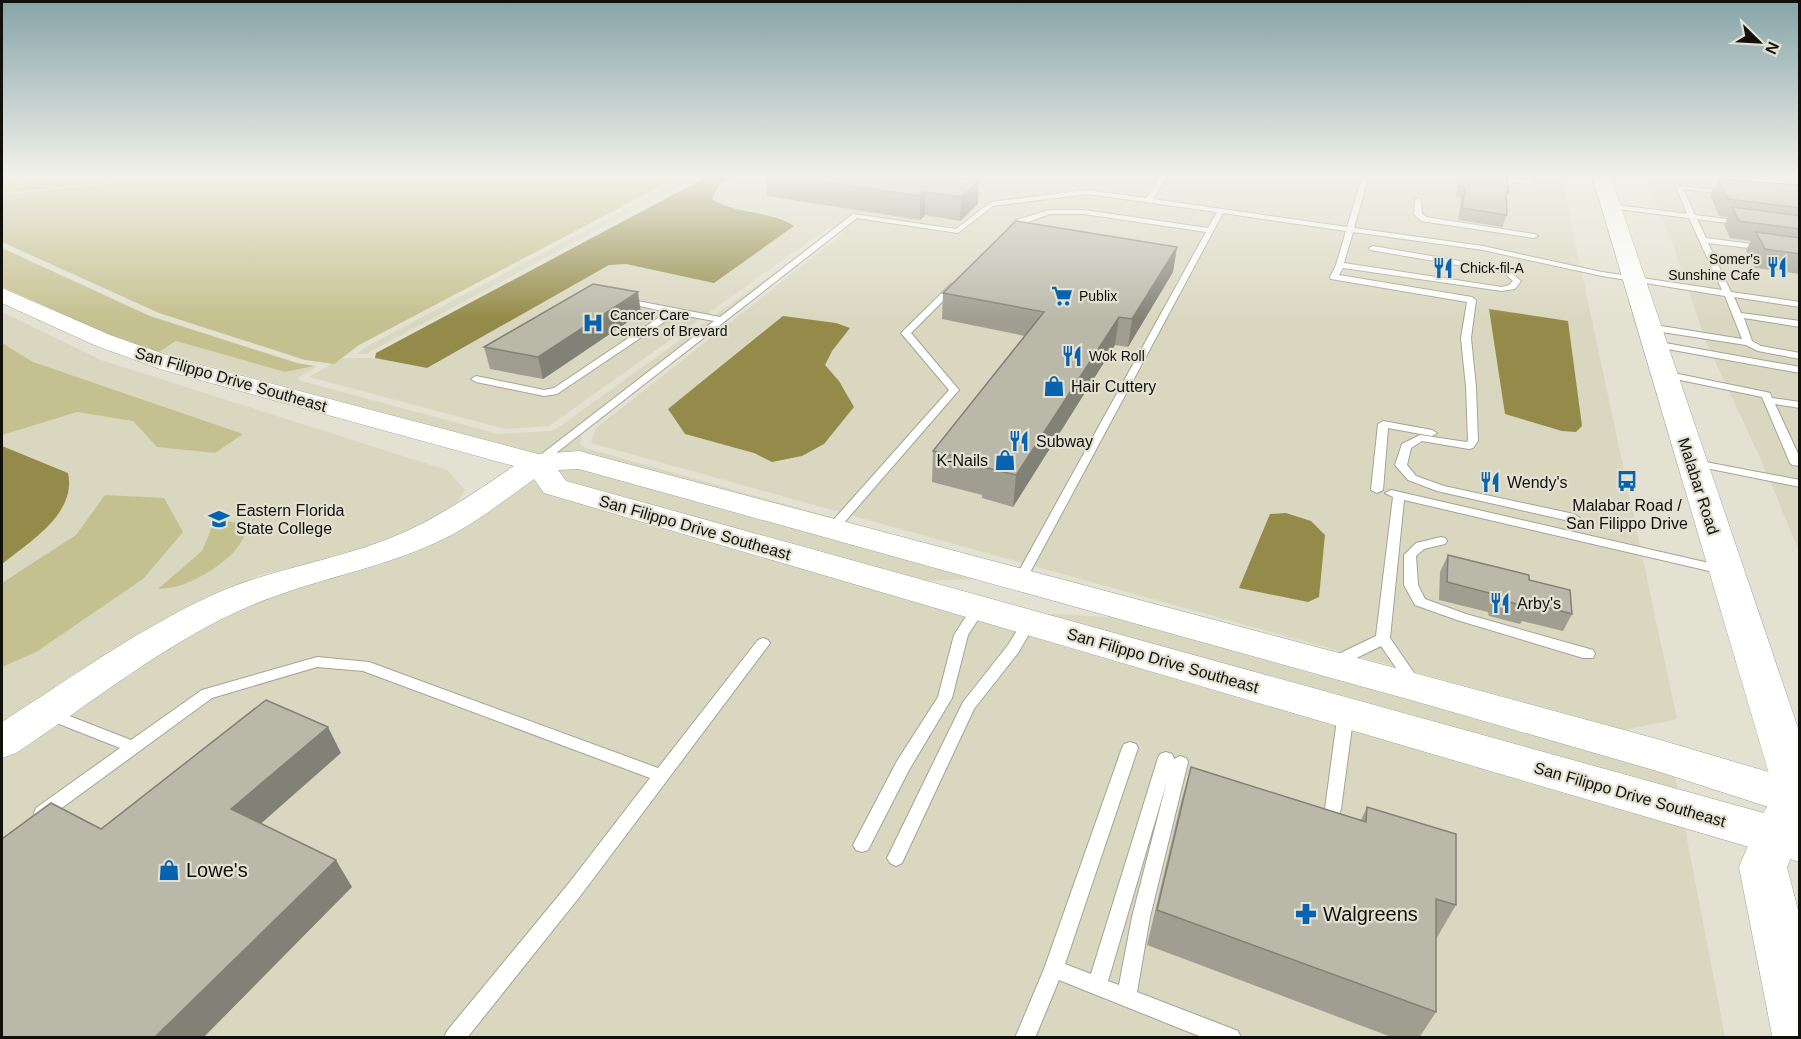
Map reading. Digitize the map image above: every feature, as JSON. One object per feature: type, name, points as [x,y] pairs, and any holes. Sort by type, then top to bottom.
[{"type":"main road","name":"Malabar Road","points":[[1615,223],[1726,570],[1794,816]]},
{"type":"main road","points":[[1794,816],[1763,867],[1800,1035]]},
{"type":"street","name":"San Filippo Drive Southeast","points":[[2,295],[102,340],[169,364],[537,463],[580,460],[1657,755],[1794,816]]},
{"type":"street","name":"San Filippo Drive Southeast","points":[[537,463],[555,487],[1346,712],[1794,816]]},
{"type":"street","points":[[2,742],[177,627],[237,598],[296,576],[389,550],[424,537],[458,519],[537,463]]},
{"type":"street","points":[[920,591],[976,589],[1000,586],[1020,580]]},
{"type":"street","points":[[979,608],[1052,604],[1122,608]]},
{"type":"lane","points":[[537,463],[846,223]]},
{"type":"lane","points":[[907,223],[958,231],[967,223]]},
{"type":"lane","points":[[1003,238],[1018,223]]},
{"type":"lane","points":[[1164,223],[1210,230]]},
{"type":"lane","points":[[1020,580],[1214,223]]},
{"type":"lane","points":[[1311,223],[1483,248],[1602,274],[1800,305]]},
{"type":"lane","points":[[1353,223],[1334,277],[1472,300],[1466,340],[1472,387],[1473,441],[1469,446],[1420,438],[1406,446],[1401,465],[1412,478],[1441,489],[1574,518]]},
{"type":"lane","points":[[1453,223],[1534,236]]},
{"type":"lane","points":[[1694,223],[1738,315],[1748,343]]},
{"type":"lane","points":[[1752,223],[1756,224]]},
{"type":"lane","points":[[1702,240],[1778,250]]},
{"type":"lane","points":[[1340,265],[1502,289],[1512,287],[1517,280],[1507,271],[1494,268],[1373,248]]},
{"type":"lane","points":[[832,529],[954,390],[906,333],[963,277]]},
{"type":"lane","points":[[616,298],[721,320]]},
{"type":"lane","points":[[476,379],[544,393],[557,391],[674,311]]},
{"type":"lane","points":[[1738,315],[1800,324]]},
{"type":"lane","points":[[1652,335],[1748,343],[1758,348],[1800,356]]},
{"type":"lane","points":[[1652,335],[1800,370]]},
{"type":"lane","points":[[1664,374],[1759,392],[1767,398],[1800,405]]},
{"type":"lane","points":[[1767,398],[1796,463],[1800,463]]},
{"type":"lane","points":[[1377,490],[1383,424],[1473,441]]},
{"type":"lane","points":[[1692,463],[1800,484]]},
{"type":"lane","points":[[1418,688],[1383,639],[1395,494],[1726,570]]},
{"type":"lane","points":[[1441,541],[1420,546],[1410,555],[1411,585],[1419,602],[1452,616],[1559,643],[1588,654]]},
{"type":"lane","points":[[862,845],[903,766],[945,698],[961,634],[979,608]]},
{"type":"lane","points":[[896,858],[968,706],[1013,649],[1029,622]]},
{"type":"lane","points":[[1330,664],[1383,639]]},
{"type":"lane","points":[[454,1038],[663,776],[763,643]]},
{"type":"lane","points":[[26,825],[207,694],[317,662],[364,666],[663,776]]},
{"type":"lane","points":[[1333,809],[1346,712]]},
{"type":"lane","points":[[45,713],[133,747]]},
{"type":"lane","points":[[1025,1038],[1054,969],[1130,748]]},
{"type":"lane","points":[[1097,986],[1173,760],[1126,997]]},
{"type":"lane","points":[[1054,969],[1231,1038]]},
{"type":"shaded area","points":[[2,223],[590,223],[359,345],[334,364],[305,360],[159,313],[2,242]]},
{"type":"shaded area","points":[[598,223],[610,223],[366,354],[357,354],[366,347]]},
{"type":"shaded area","points":[[619,223],[789,223],[794,226],[714,283],[626,264],[609,265],[427,368],[375,358],[376,353]]},
{"type":"shaded area","points":[[767,223],[1571,223],[1677,719],[1624,730],[591,443],[596,428],[844,233],[828,228],[549,426],[505,429],[309,377],[342,358],[375,358],[427,368],[609,265],[626,264]]},
{"type":"shaded area","points":[[1664,223],[1799,223],[1799,551],[1763,464],[1706,342]]},
{"type":"shaded area","points":[[831,232],[584,428],[580,444],[585,448],[1017,569],[534,454],[159,352],[176,341],[285,372],[318,366],[299,377],[298,380],[498,434],[549,431],[556,429]]},
{"type":"shaded area","points":[[2,248],[150,316],[297,363],[315,366],[285,372],[176,341],[159,352],[112,336],[2,287]]},
{"type":"shaded area","points":[[1489,309],[1568,321],[1582,426],[1576,432],[1562,431],[1505,414]]},
{"type":"shaded area","name":"Eastern Florida State College","points":[[2,312],[101,360],[447,470],[465,490],[452,510],[420,529],[366,550],[259,575],[148,628],[2,724]]},
{"type":"shaded area","points":[[783,316],[836,323],[850,328],[832,351],[825,365],[839,381],[854,407],[824,444],[802,456],[772,462],[754,453],[685,434],[668,409]]},
{"type":"shaded area","points":[[2,343],[33,362],[243,434],[215,453],[157,447],[133,421],[77,412],[2,435]]},
{"type":"shaded area","points":[[2,446],[68,473],[69,488],[58,514],[48,526],[2,564]]},
{"type":"shaded area","points":[[576,467],[980,579],[921,581],[566,481],[556,468]]},
{"type":"shaded area","points":[[532,477],[547,494],[905,597],[906,601],[918,601],[965,614],[966,619],[978,618],[1684,823],[1725,1037],[2,1038],[2,756],[187,633]]},
{"type":"shaded area","points":[[105,495],[164,498],[183,532],[143,579],[36,652],[2,667],[2,583],[76,535]]},
{"type":"shaded area","points":[[1286,513],[1311,521],[1325,535],[1319,597],[1308,602],[1239,588],[1270,514]]},
{"type":"shaded area","points":[[215,520],[248,524],[245,535],[232,554],[202,576],[179,586],[158,589],[202,551]]},
{"type":"shaded area","points":[[1040,615],[1122,618],[1674,772],[1679,796]]},
{"type":"building","points":[[1013,223],[1031,223],[1177,247],[1132,319],[1119,317],[1016,475],[983,467],[986,464],[933,451],[1044,312],[943,293]]},
{"type":"building","points":[[1758,223],[1800,223],[1800,229]]},
{"type":"building","points":[[1756,232],[1800,238],[1800,254],[1765,249]]},
{"type":"building","points":[[593,284],[638,292],[538,357],[484,347]]},
{"type":"building","points":[[1448,555],[1529,575],[1529,580],[1570,590],[1572,614],[1528,602],[1529,607],[1497,599],[1497,595],[1447,582]]},
{"type":"building","name":"Lowe's","points":[[266,700],[328,727],[231,809],[336,860],[154,1038],[2,1038],[2,839],[51,803],[101,829]]},
{"type":"building","points":[[1191,767],[1366,822],[1367,807],[1456,834],[1456,905],[1436,899],[1436,1012],[1157,910]]},
{"type":"place","name":"Somer's Sunshine Cafe","points":[[1777,267]]},
{"type":"place","name":"Chick-fil-A","points":[[1443,268]]},
{"type":"place","name":"Publix","points":[[1062,296]]},
{"type":"place","name":"Cancer Care Centers of Brevard","points":[[593,323]]},
{"type":"place","name":"Wok Roll","points":[[1072,356]]},
{"type":"place","name":"Hair Cuttery","points":[[1054,386]]},
{"type":"place","name":"Subway","points":[[1019,441]]},
{"type":"place","name":"K-Nails","points":[[1005,460]]},
{"type":"place","name":"Malabar Road / San Filippo Drive","points":[[1627,481]]},
{"type":"place","name":"Wendy's","points":[[1490,482]]},
{"type":"place","name":"Eastern Florida State College","points":[[219,519]]},
{"type":"place","name":"Arby's","points":[[1500,603]]},
{"type":"place","name":"Lowe's","points":[[169,870]]},
{"type":"place","name":"Walgreens","points":[[1306,914]]}]
